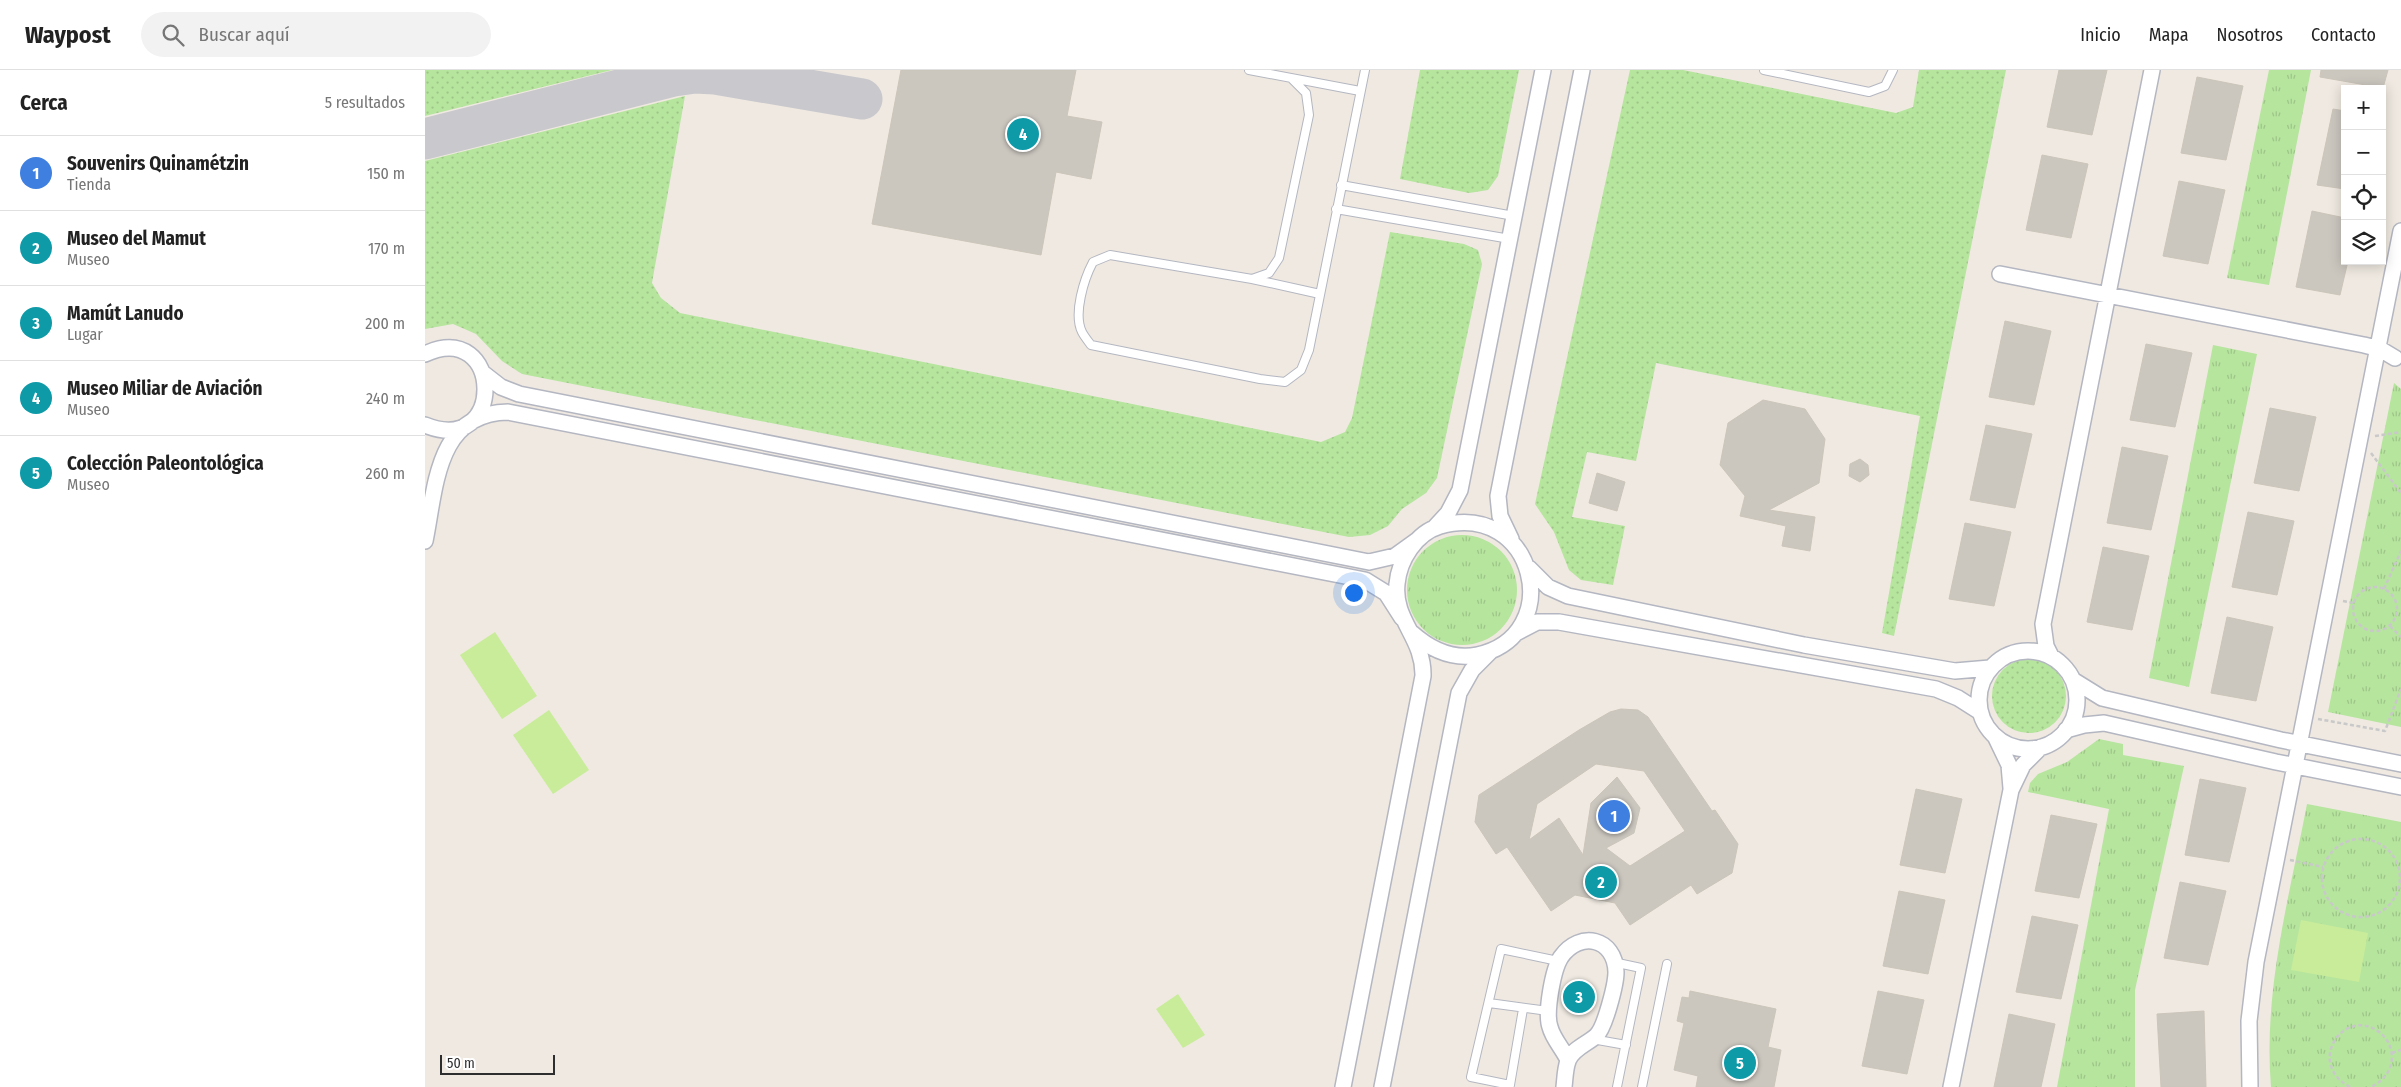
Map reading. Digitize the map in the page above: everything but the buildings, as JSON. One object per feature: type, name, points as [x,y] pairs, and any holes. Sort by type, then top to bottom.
[{"type":"street","points":[[425,354],[443,348],[463,352],[475,360],[483,372],[501,387],[519,394],[1369,562],[1395,556],[1435,528],[1448,513],[1459,490],[1543,70]]},
{"type":"street","points":[[1582,70],[1498,496],[1503,524],[1527,564],[1548,588],[1568,596],[1823,648],[1955,670],[1990,668]]},
{"type":"street","points":[[2051,656],[2043,637],[2043,624],[2152,70]]},
{"type":"street","points":[[2250,1087],[2248,1050],[2251,991],[2361,438],[2375,351],[2401,234]]},
{"type":"street","points":[[2000,274],[2375,351],[2398,360]]},
{"type":"street","points":[[2375,351],[2375,365],[2382,358],[2398,360]]},
{"type":"street","points":[[425,541],[441,460],[450,442],[476,416],[485,401],[486,384],[483,372]]},
{"type":"street","points":[[425,425],[447,430],[468,424],[493,413],[515,412],[1365,580],[1386,593],[1412,632],[1422,656],[1423,676],[1343,1087]]},
{"type":"street","points":[[1435,528],[1453,523],[1471,522],[1505,535],[1518,548]]},
{"type":"street","points":[[1403,618],[1397,601],[1400,567],[1408,551],[1420,538]]},
{"type":"street","points":[[1514,634],[1525,618],[1530,601],[1531,582],[1527,564]]},
{"type":"street","points":[[1382,1087],[1459,693],[1476,665],[1514,634],[1537,622],[1559,622],[1936,689],[1957,698],[1980,712]]},
{"type":"street","points":[[2019,652],[2029,643],[2043,624]]},
{"type":"street","points":[[1412,632],[1424,644],[1454,656],[1486,653],[1500,646]]},
{"type":"street","points":[[1996,738],[2010,746],[2025,749],[2041,747],[2055,741],[2067,730],[2077,706],[2077,693],[2073,680],[2064,667],[2051,656],[2035,651],[2019,652],[2003,657],[1990,668],[1982,682],[1979,696],[1980,712],[1986,726],[1996,738],[2009,765],[2011,790]]},
{"type":"street","points":[[2073,680],[2102,698],[2401,764]]},
{"type":"street","points":[[2067,730],[2084,725],[2104,723],[2296,766],[2401,787]]},
{"type":"street","points":[[1951,1087],[2011,790],[2023,765],[2041,747]]},
{"type":"street","points":[[1563,1087],[1568,1060],[1575,1051],[1598,1034],[1605,1020],[1616,971],[1605,946],[1594,940],[1581,940],[1569,946],[1558,961],[1548,1011],[1550,1028],[1568,1060]]},
{"type":"lane","points":[[1249,70],[1361,91]]},
{"type":"lane","points":[[1320,294],[1252,279],[1110,255],[1093,262],[1085,277],[1078,320],[1082,332],[1091,345],[1260,379],[1285,382],[1301,370],[1309,350],[1365,70]]},
{"type":"lane","points":[[1764,70],[1869,92],[1885,86],[1893,70]]},
{"type":"lane","points":[[1252,279],[1269,273],[1279,258],[1309,115],[1306,93],[1292,79]]},
{"type":"lane","points":[[1341,185],[1514,216]]},
{"type":"lane","points":[[1336,209],[1509,239]]},
{"type":"lane","points":[[1523,1008],[1510,1085],[1471,1077],[1501,949],[1558,961]]},
{"type":"lane","points":[[1613,962],[1641,968],[1617,1087]]},
{"type":"lane","points":[[1642,1087],[1667,964]]},
{"type":"lane","points":[[1489,1003],[1548,1011]]},
{"type":"lane","points":[[1593,1039],[1626,1044]]},
{"type":"path","points":[[2401,432],[2361,438],[2401,493]]},
{"type":"path","points":[[2384,589],[2401,551]]},
{"type":"path","points":[[2377,587],[2391,594],[2397,606],[2394,620],[2390,626],[2377,631],[2363,628],[2354,618],[2354,603],[2363,591],[2377,587]]},
{"type":"path","points":[[2390,626],[2401,637]]},
{"type":"path","points":[[2306,716],[2385,731],[2401,689]]},
{"type":"path","points":[[2363,838],[2376,841],[2391,853],[2399,870],[2400,883],[2396,895],[2389,906],[2379,914],[2353,917],[2340,912],[2330,904],[2321,880],[2323,866],[2329,855],[2338,845],[2350,840],[2363,838]]},
{"type":"path","points":[[2277,858],[2323,866]]},
{"type":"path","points":[[2350,1087],[2337,1078],[2330,1064],[2331,1048],[2338,1035],[2351,1028],[2366,1026],[2383,1035],[2389,1043],[2392,1053],[2388,1074],[2375,1086],[2371,1087]]},
{"type":"path","points":[[2392,1053],[2401,1050]]},
{"type":"green space","points":[[425,70],[612,70],[425,116]]},
{"type":"green space","points":[[1420,70],[1519,70],[1498,176],[1488,190],[1469,193],[1400,179]]},
{"type":"green space","points":[[1630,70],[1683,70],[1896,113],[1913,107],[1919,70],[2006,70],[1894,636],[1882,633],[1920,416],[1656,363],[1636,461],[1587,452],[1572,517],[1625,526],[1613,585],[1581,580],[1569,570],[1554,532],[1535,504]]},
{"type":"green space","points":[[2269,70],[2311,70],[2269,285],[2227,278]]},
{"type":"green space","points":[[685,96],[652,283],[661,298],[680,313],[1321,442],[1345,432],[1352,418],[1390,232],[1464,244],[1478,250],[1482,264],[1437,478],[1426,493],[1402,509],[1388,526],[1370,535],[1349,537],[522,374],[502,361],[476,334],[453,324],[425,329],[425,161]]},
{"type":"green space","points":[[2213,345],[2257,354],[2189,687],[2149,678]]},
{"type":"green space","points":[[2394,383],[2401,389],[2401,727],[2328,712]]},
{"type":"green space","points":[[1462,535],[1483,539],[1501,551],[1513,569],[1517,590],[1513,611],[1501,629],[1483,641],[1462,645],[1441,641],[1423,629],[1411,611],[1407,590],[1411,569],[1423,551],[1441,539]]},
{"type":"green space","points":[[495,632],[537,696],[502,719],[460,655]]},
{"type":"green space","points":[[2029,659],[2043,662],[2055,670],[2063,682],[2066,696],[2063,710],[2055,722],[2043,730],[2029,733],[2015,730],[2003,722],[1995,710],[1992,696],[1995,682],[2003,670],[2015,662]]},
{"type":"green space","points":[[549,710],[589,770],[553,794],[513,735]]},
{"type":"green space","points":[[2099,739],[2123,744],[2123,755],[2184,766],[2135,990],[2135,1087],[2057,1087],[2109,809],[2028,792],[2030,783],[2038,774],[2067,762]]},
{"type":"green space","points":[[2307,804],[2401,822],[2401,1087],[2271,1087],[2270,1051],[2274,980],[2279,945]]},
{"type":"green space","points":[[2301,920],[2368,933],[2359,982],[2291,970]]},
{"type":"green space","points":[[1178,994],[1205,1035],[1183,1048],[1156,1009]]},
{"type":"taxiway","points":[[425,139],[674,76],[695,73],[715,74],[862,99]]},
{"type":"place","name":"Museo Miliar de Aviación","points":[[1023,134]]},
{"type":"place","name":"Souvenirs Quinamétzin","points":[[1614,816]]},
{"type":"place","name":"Museo del Mamut","points":[[1601,882]]},
{"type":"place","name":"Mamút Lanudo","points":[[1579,997]]},
{"type":"place","name":"Colección Paleontológica","points":[[1740,1063]]}]
